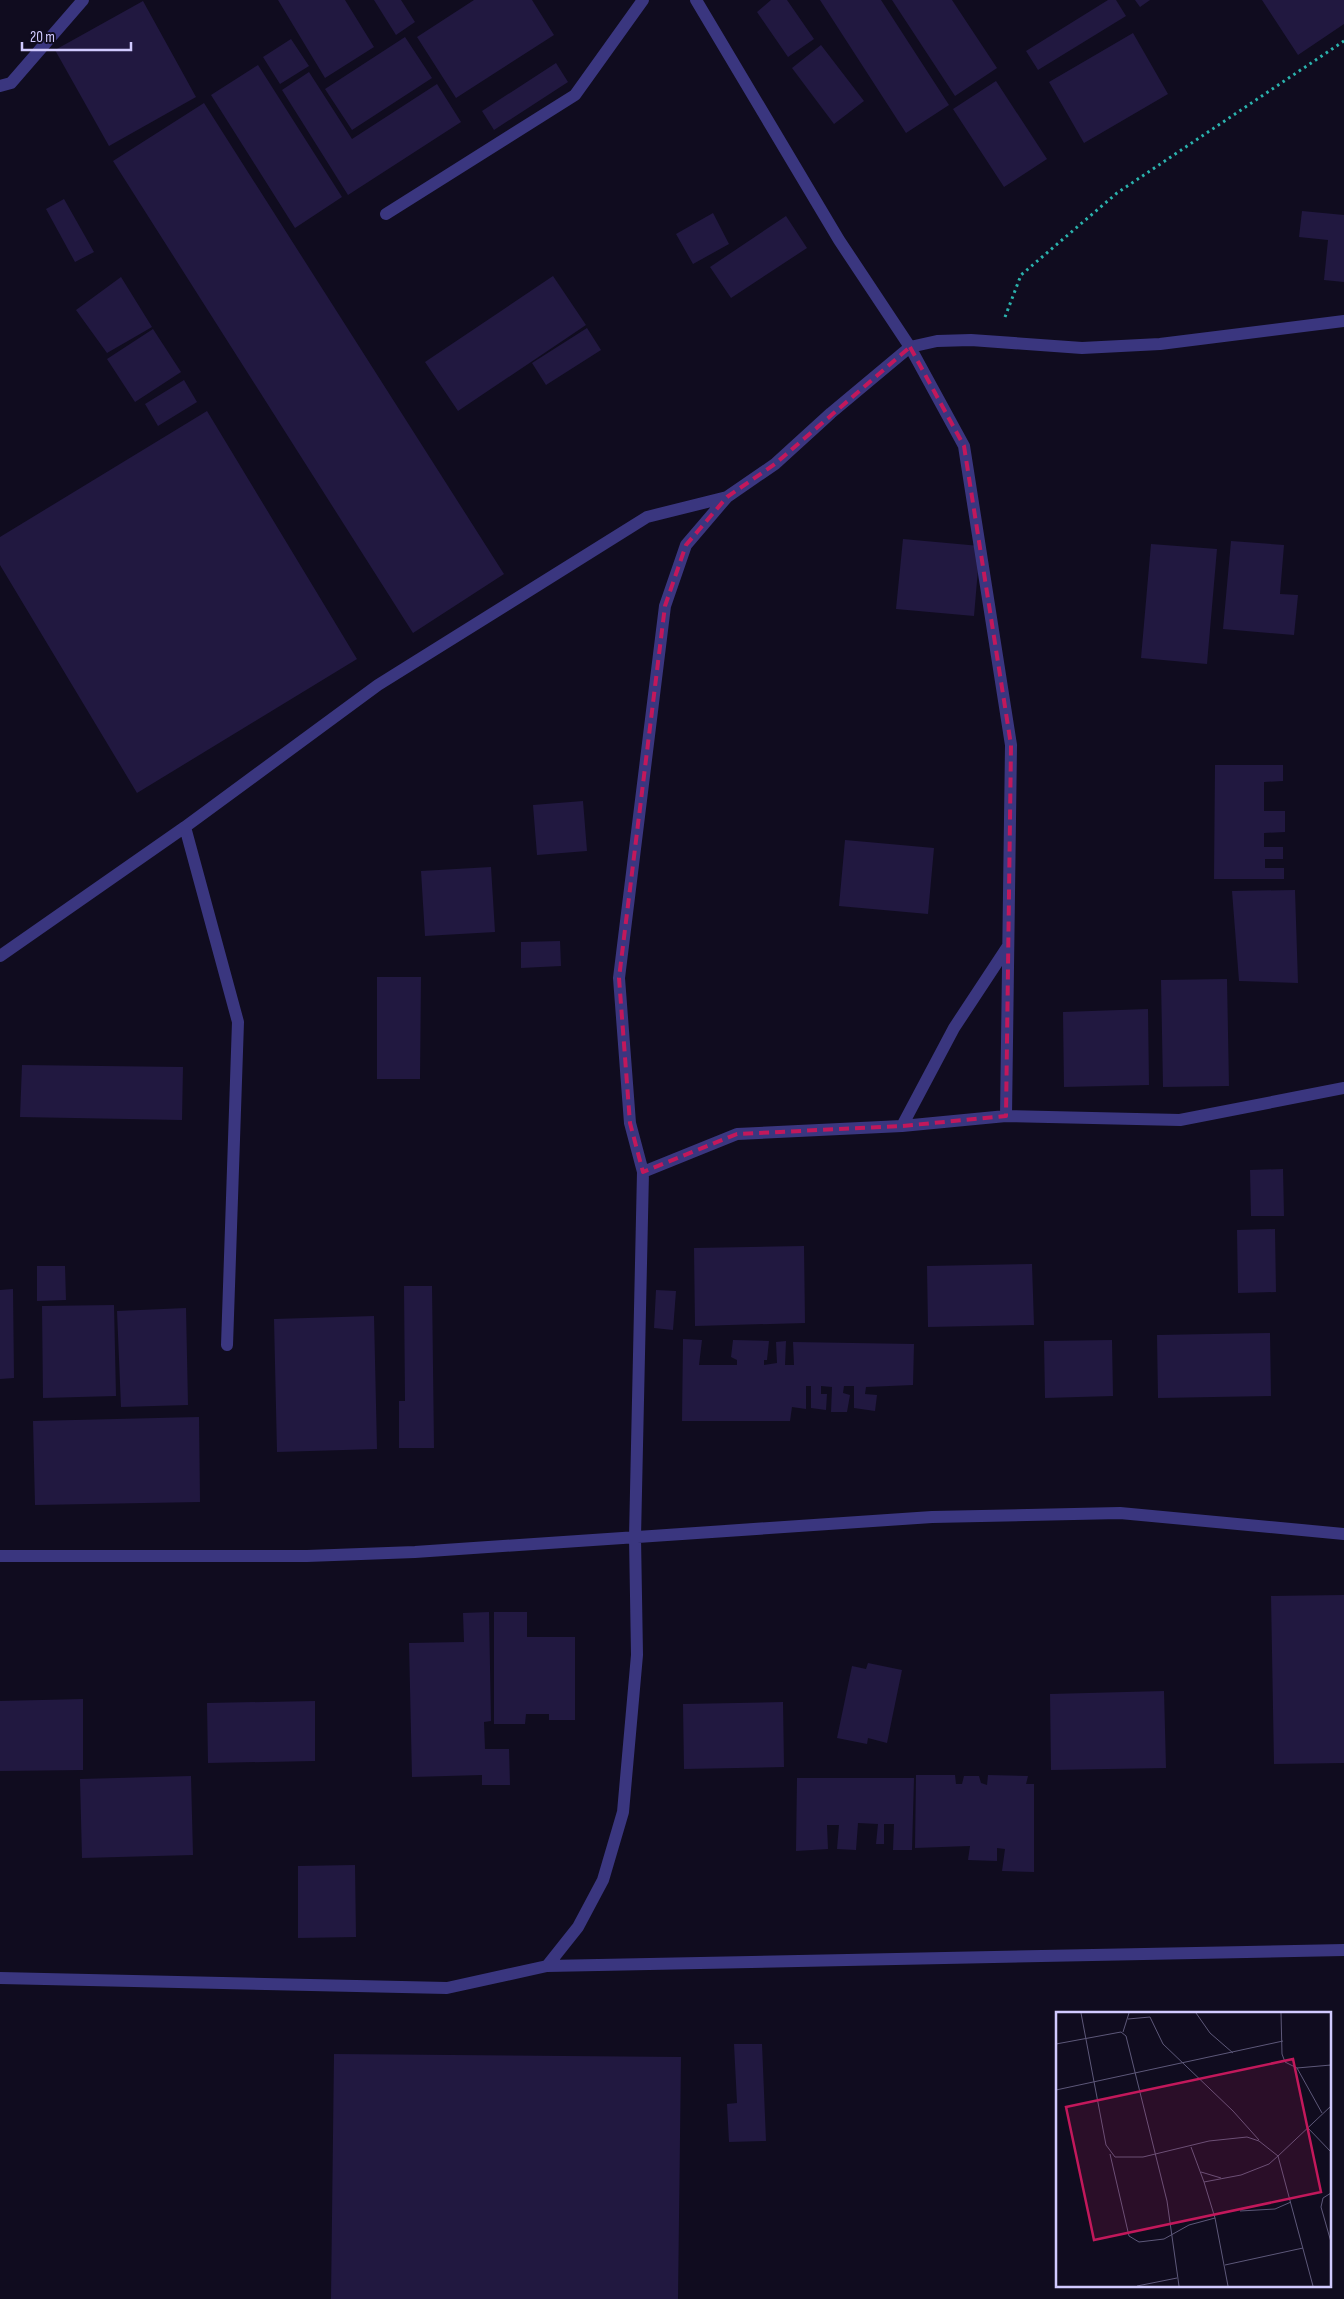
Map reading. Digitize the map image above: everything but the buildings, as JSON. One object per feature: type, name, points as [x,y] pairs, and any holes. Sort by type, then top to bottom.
[{"type":"street","points":[[0,86],[11,83],[83,0]]},
{"type":"street","points":[[386,214],[576,95],[643,0]]},
{"type":"street","points":[[696,0],[839,240],[910,347],[964,446],[1011,745],[1006,1116]]},
{"type":"street","points":[[546,1966],[578,1928],[603,1880],[623,1812],[637,1655],[635,1537],[643,1172],[630,1123],[619,978],[665,606],[686,545],[727,497],[775,464],[830,413],[910,347],[937,341],[996,341],[1082,348],[1160,344],[1344,320]]},
{"type":"street","points":[[0,956],[185,827],[378,685],[647,517],[727,497]]},
{"type":"street","points":[[185,827],[238,1022],[227,1345]]},
{"type":"street","points":[[902,1126],[954,1028],[1008,946]]},
{"type":"street","points":[[643,1172],[737,1134],[902,1126],[1006,1116],[1180,1120],[1344,1088]]},
{"type":"street","points":[[0,1556],[307,1556],[415,1552],[932,1518],[1120,1513],[1344,1534]]},
{"type":"street","points":[[0,1978],[447,1988],[546,1966],[1344,1950]]},
{"type":"path","points":[[996,341],[1021,275],[1117,193],[1344,41]]},
{"type":"highlighted area","points":[[910,347],[964,446],[1011,745],[1006,1116],[902,1126],[737,1134],[643,1172],[630,1123],[619,978],[665,606],[686,545],[727,497],[775,464]]}]
